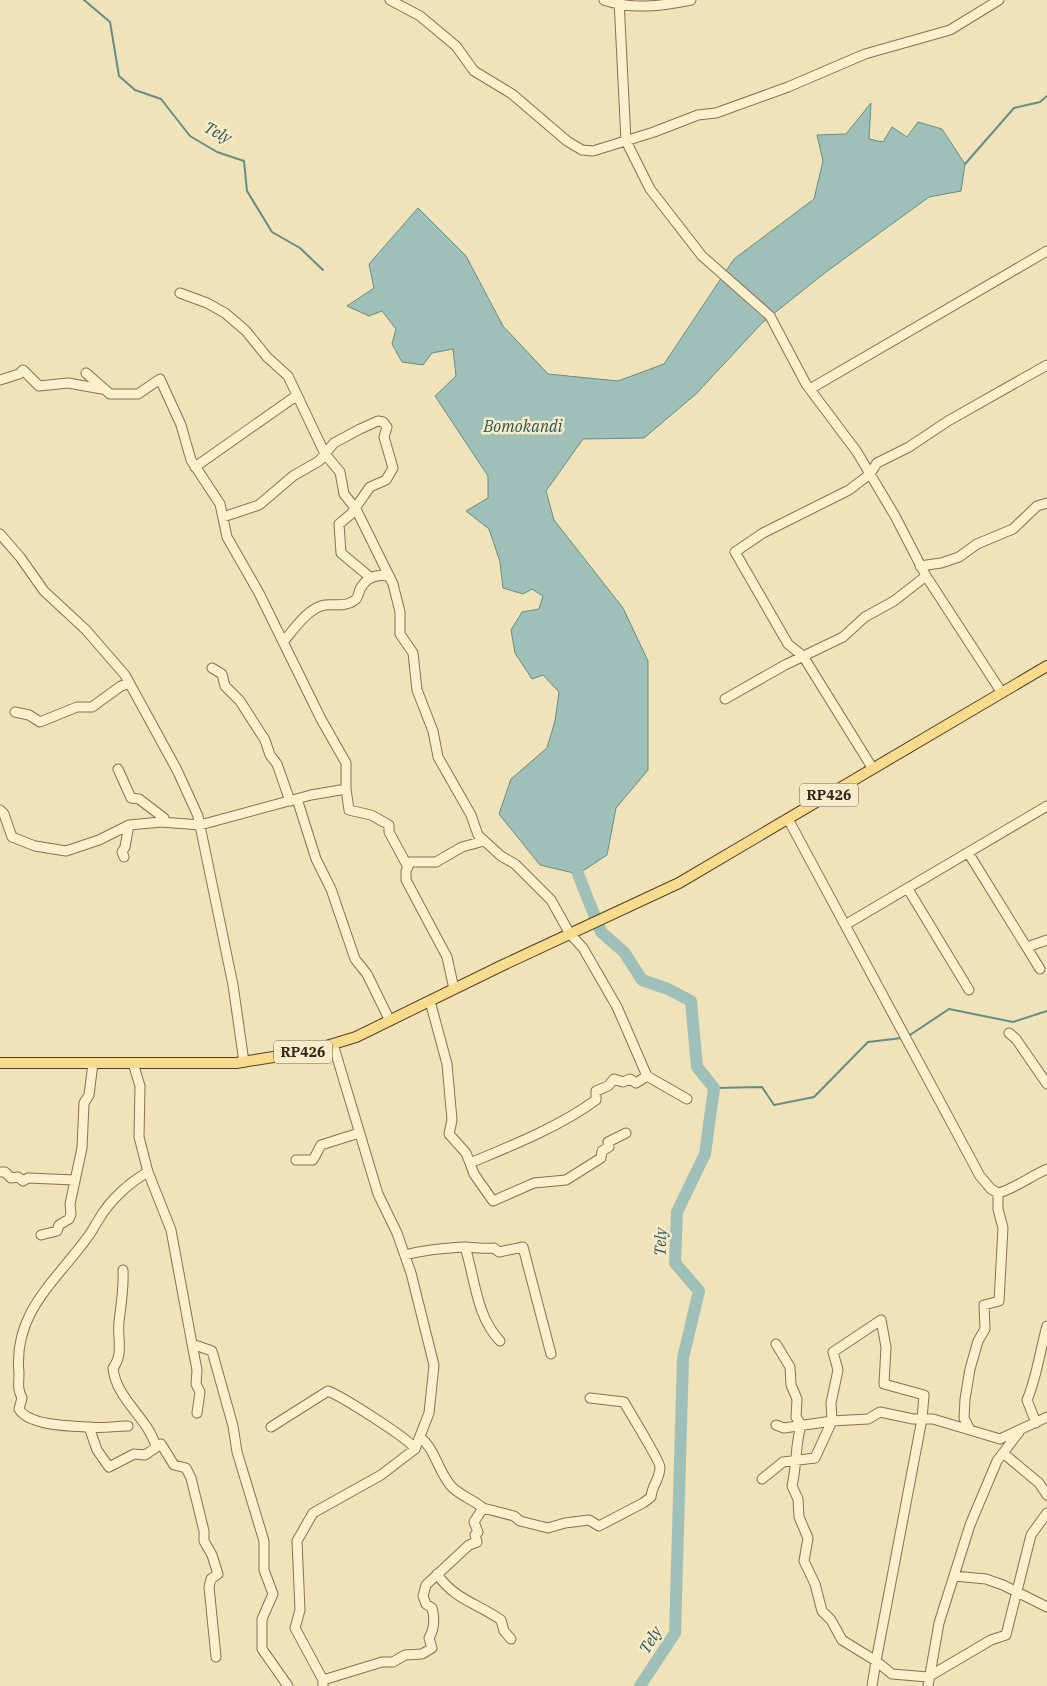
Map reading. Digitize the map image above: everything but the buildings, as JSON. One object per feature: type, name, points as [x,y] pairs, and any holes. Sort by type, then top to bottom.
[{"type":"main road","name":"RP426","points":[[0,1063],[244,1062],[310,1051],[356,1037],[679,883],[1047,666]]},
{"type":"street","points":[[390,0],[420,16],[456,46],[474,71],[512,94],[567,141],[582,150],[593,151],[626,141],[681,120],[698,115],[716,113],[788,88],[865,54],[950,30],[999,0]]},
{"type":"street","points":[[604,0],[620,3],[668,4],[691,0]]},
{"type":"street","points":[[620,3],[626,141],[650,189],[702,256],[725,274],[770,316],[810,389],[857,452],[926,576],[1002,693]]},
{"type":"street","points":[[810,389],[1047,250]]},
{"type":"street","points":[[180,293],[213,306],[246,331],[267,357],[288,376],[325,454],[340,472],[344,494],[356,509],[390,577],[400,612],[400,634],[413,653],[417,690],[433,731],[438,757],[471,815],[478,835],[501,856],[515,864],[551,900],[570,934],[583,948],[617,1008],[647,1076],[686,1099]]},
{"type":"street","points":[[873,769],[803,656],[788,644],[735,552],[763,533],[849,490],[870,474],[877,463],[910,447],[948,421],[1047,365]]},
{"type":"street","points":[[0,380],[23,370],[39,386],[68,383],[104,389]]},
{"type":"street","points":[[86,373],[110,394],[138,394],[160,379],[181,425],[191,460],[220,504],[227,537],[284,641],[321,719],[346,763],[346,789],[349,810],[371,815],[389,825],[389,832],[408,867]]},
{"type":"street","points":[[195,466],[296,396]]},
{"type":"street","points":[[223,517],[258,505],[293,476],[318,461],[334,443],[378,421],[383,422],[387,427],[384,437],[386,450],[393,468],[386,480],[370,487],[356,509],[339,524],[341,553],[370,578]]},
{"type":"street","points":[[920,566],[941,563],[959,557],[978,544],[1012,529],[1037,506],[1047,503]]},
{"type":"street","points":[[0,534],[20,557],[44,591],[86,630],[129,683],[176,770],[200,826],[237,1004],[244,1062]]},
{"type":"street","points":[[284,641],[308,615],[323,605],[342,606],[357,599],[360,589],[370,578],[382,575],[390,577]]},
{"type":"street","points":[[725,699],[803,656],[843,637],[865,617],[894,601],[926,576]]},
{"type":"street","points":[[212,668],[222,674],[225,686],[240,701],[261,733],[270,755],[277,764],[316,859],[331,889],[355,959],[367,974],[390,1020]]},
{"type":"street","points":[[15,712],[29,714],[40,722],[88,704],[129,683]]},
{"type":"street","points":[[118,769],[128,794],[157,811],[164,818],[161,822]]},
{"type":"street","points":[[0,810],[4,814],[12,837],[35,846],[66,851],[99,840],[129,824],[161,822],[200,826],[293,800],[346,789]]},
{"type":"street","points":[[845,925],[969,854],[1047,806]]},
{"type":"street","points":[[788,819],[973,1164],[990,1189],[998,1193],[1010,1190],[1016,1183],[1047,1169]]},
{"type":"street","points":[[124,857],[122,852],[125,847],[129,824]]},
{"type":"street","points":[[454,989],[447,957],[406,880],[408,867],[410,862],[436,862],[462,847],[484,841]]},
{"type":"street","points":[[969,854],[1040,969]]},
{"type":"street","points":[[908,889],[968,990]]},
{"type":"street","points":[[1027,947],[1047,940]]},
{"type":"street","points":[[430,1001],[447,1064],[452,1120],[449,1134],[466,1152],[474,1174],[493,1201],[534,1183],[566,1180],[601,1158],[602,1151],[609,1147],[608,1142],[626,1133]]},
{"type":"street","points":[[1009,1033],[1016,1039],[1047,1084]]},
{"type":"street","points":[[333,1044],[378,1194],[405,1255],[424,1316],[434,1365],[429,1413],[415,1449],[381,1475],[312,1513],[297,1541],[300,1610],[295,1628],[323,1683],[382,1662],[393,1662],[405,1655],[422,1654],[432,1648],[429,1638],[434,1631],[435,1619],[432,1608],[426,1604],[423,1596],[426,1585],[469,1544],[477,1542],[475,1535],[478,1532],[474,1522],[483,1508]]},
{"type":"street","points":[[41,1235],[57,1231],[62,1222],[69,1219],[82,1148],[84,1103],[89,1095],[93,1063]]},
{"type":"street","points":[[133,1063],[140,1086],[139,1137],[148,1172],[170,1230],[197,1370],[196,1384],[200,1392],[197,1413]]},
{"type":"street","points":[[470,1163],[494,1155],[581,1110],[596,1100],[596,1091],[608,1086],[614,1079],[623,1082],[630,1079],[636,1082],[647,1076]]},
{"type":"street","points":[[296,1160],[313,1160],[321,1145],[359,1133]]},
{"type":"street","points":[[0,1172],[5,1172],[11,1178],[18,1177],[23,1180],[28,1178],[75,1180]]},
{"type":"street","points":[[128,1426],[89,1427],[36,1421],[23,1416],[19,1409],[22,1398],[17,1389],[19,1348],[31,1310],[46,1287],[57,1277],[88,1238],[99,1218],[133,1180],[148,1172]]},
{"type":"street","points":[[969,1428],[964,1418],[965,1399],[970,1369],[978,1341],[986,1329],[984,1305],[999,1301],[1001,1293],[999,1278],[1003,1228],[998,1209],[998,1193]]},
{"type":"street","points":[[405,1255],[428,1250],[465,1247],[479,1250],[494,1248],[499,1252],[523,1247],[551,1354]]},
{"type":"street","points":[[465,1247],[484,1319],[491,1332],[500,1341]]},
{"type":"street","points":[[123,1270],[123,1295],[118,1321],[120,1341],[117,1363],[113,1368],[114,1376],[118,1388],[138,1414],[156,1446]]},
{"type":"street","points":[[762,1480],[783,1462],[816,1458],[832,1421],[831,1403],[838,1370],[833,1352],[881,1320],[886,1347],[884,1384],[924,1395],[922,1419],[872,1686]]},
{"type":"street","points":[[1036,1423],[1027,1400],[1034,1384],[1038,1358],[1047,1326]]},
{"type":"street","points":[[192,1344],[212,1351],[224,1389],[237,1452],[264,1541],[264,1570],[273,1594],[262,1619],[262,1648],[288,1686]]},
{"type":"street","points":[[776,1344],[790,1366],[791,1385],[797,1399],[796,1418],[801,1425]]},
{"type":"street","points":[[271,1427],[328,1391],[386,1426],[412,1444],[415,1449]]},
{"type":"street","points":[[420,1438],[427,1443],[442,1474],[453,1488],[483,1508],[548,1528],[565,1522],[589,1520],[599,1526],[643,1504],[651,1497],[652,1486],[659,1477],[660,1465],[624,1402],[590,1398]]},
{"type":"street","points":[[776,1426],[784,1428],[832,1421],[868,1419],[880,1412],[932,1419],[969,1428],[1000,1439],[1019,1432],[1047,1417]]},
{"type":"street","points":[[801,1425],[797,1440],[797,1466],[792,1486],[798,1499],[799,1517],[808,1538],[804,1561],[815,1584],[822,1611],[831,1620],[842,1640],[876,1661],[892,1674],[928,1682],[991,1640],[1006,1636],[1031,1535],[1047,1513]]},
{"type":"street","points":[[89,1427],[97,1450],[109,1467],[134,1454],[145,1456],[161,1444],[174,1465],[186,1468],[191,1478],[204,1531],[204,1541],[212,1555],[218,1574],[211,1579],[209,1587],[216,1657]]},
{"type":"street","points":[[928,1682],[939,1623],[970,1524],[997,1461],[1019,1432]]},
{"type":"street","points":[[1003,1453],[1039,1483],[1047,1495]]},
{"type":"street","points":[[437,1574],[450,1590],[463,1601],[501,1620],[504,1632],[511,1640]]},
{"type":"street","points":[[954,1576],[986,1579],[1047,1607]]},
{"type":"water","name":"Bomokandi","points":[[871,103],[869,139],[883,142],[892,127],[907,137],[918,122],[942,129],[965,164],[961,191],[929,197],[826,272],[762,323],[696,394],[644,438],[583,439],[546,491],[554,520],[623,608],[648,661],[648,770],[616,808],[607,855],[578,874],[540,865],[499,814],[511,779],[547,748],[555,721],[559,692],[543,675],[532,679],[515,653],[511,630],[522,612],[539,609],[543,596],[532,589],[523,594],[503,588],[500,562],[489,529],[466,511],[488,498],[488,476],[435,396],[456,376],[453,349],[432,353],[423,365],[402,362],[392,344],[396,329],[382,311],[369,316],[347,306],[374,288],[369,264],[418,208],[466,256],[503,326],[548,374],[618,381],[664,364],[734,259],[814,199],[823,161],[817,135],[846,134]]},
{"type":"waterway","name":"Tely","points":[[84,0],[110,22],[119,76],[135,90],[161,99],[190,136],[217,152],[244,161],[247,191],[272,232],[300,248],[323,270]]},
{"type":"waterway","points":[[965,164],[1014,108],[1040,102],[1047,96]]},
{"type":"waterway","name":"Tely","points":[[578,874],[601,932],[624,952],[642,980],[668,989],[691,1001],[697,1067],[714,1088],[705,1154],[677,1212],[675,1263],[699,1291],[683,1358],[675,1633],[640,1686]]},
{"type":"waterway","points":[[910,1035],[949,1009],[1013,1022],[1047,1011]]},
{"type":"waterway","points":[[714,1088],[762,1087],[774,1105],[814,1097],[868,1042],[902,1038]]}]
